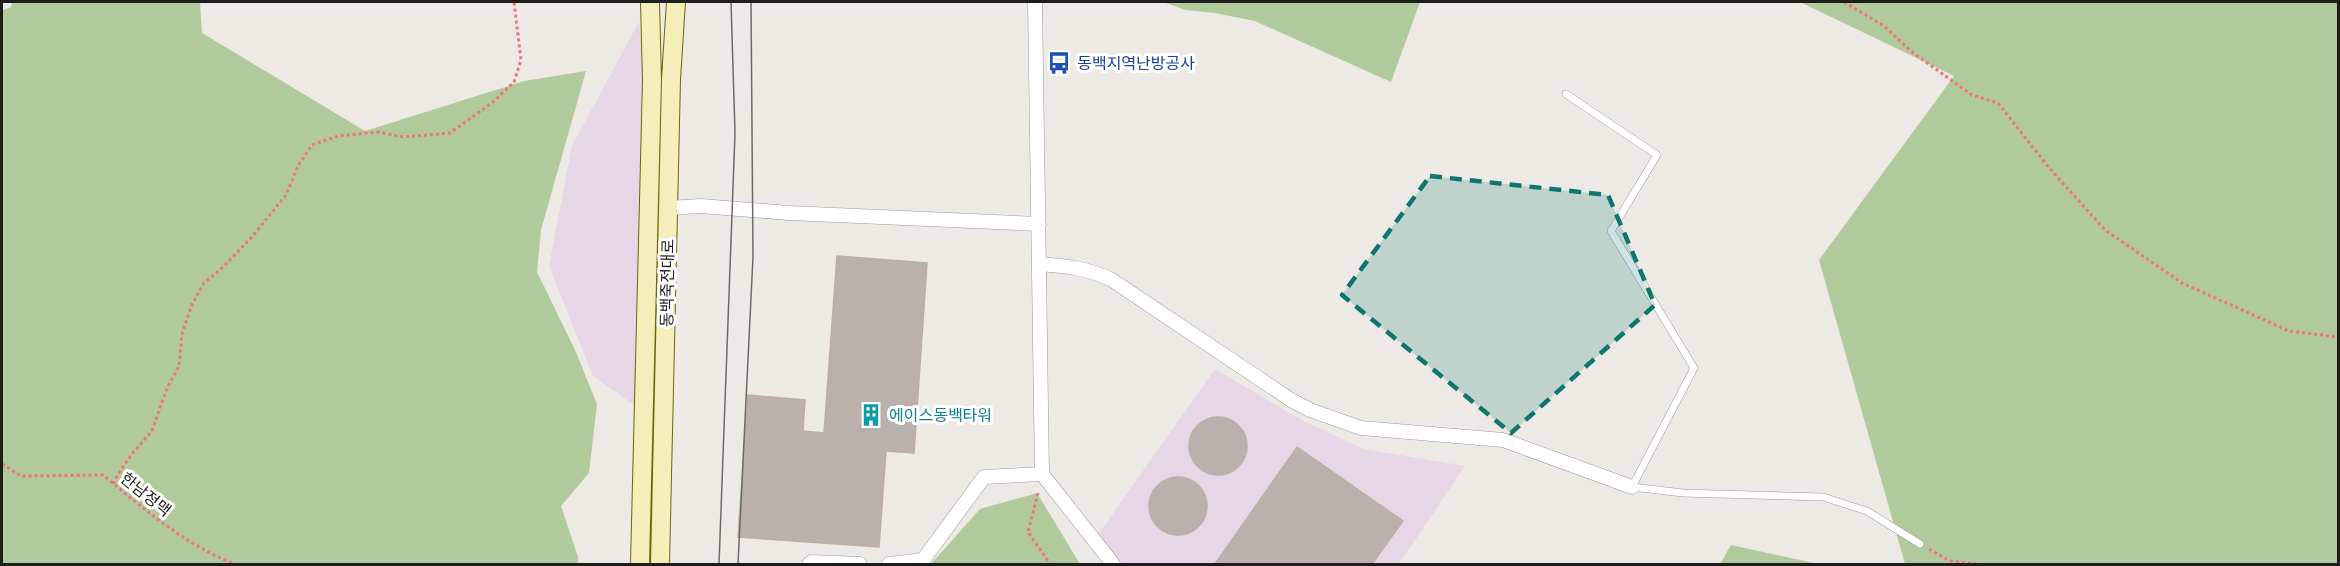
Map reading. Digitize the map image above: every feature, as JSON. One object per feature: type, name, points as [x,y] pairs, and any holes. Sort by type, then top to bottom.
[{"type":"main road","name":"동백죽전대로","points":[[640,564],[652,80],[650,2]]},
{"type":"main road","name":"동백죽전대로","points":[[660,564],[671,79],[676,2]]},
{"type":"street","points":[[1035,2],[1042,474],[1113,564]]},
{"type":"street","points":[[668,208],[701,206],[891,218],[1039,224]]},
{"type":"street","points":[[1039,264],[1076,266],[1097,272],[1291,400],[1335,420],[1361,428],[1503,440],[1632,487]]},
{"type":"street","points":[[889,564],[923,560],[984,477],[1042,474]]},
{"type":"street","points":[[809,564],[812,562],[860,564]]},
{"type":"lane","points":[[1566,94],[1657,155],[1611,231],[1694,368],[1632,487],[1683,493],[1823,497],[1867,511],[1920,544]]},
{"type":"path","points":[[114,484],[131,455],[152,431],[167,388],[179,366],[182,334],[192,304],[204,283],[252,237],[286,195],[297,166],[312,145],[338,136],[378,132],[404,137],[450,133],[492,103],[514,82],[521,60],[514,2]]},
{"type":"path","points":[[1844,2],[1884,26],[1912,52],[1972,95],[1998,103],[2050,169],[2105,230],[2182,283],[2289,331],[2338,337]]},
{"type":"path","name":"한남정맥","points":[[2,464],[21,476],[103,475],[163,525],[218,558],[234,564]]},
{"type":"path","points":[[1042,474],[1028,532],[1050,564]]},
{"type":"path","points":[[1920,544],[1950,561],[1977,564]]},
{"type":"highlighted area","points":[[1430,176],[1608,195],[1655,305],[1511,433],[1342,295]]},
{"type":"shaded area","points":[[639,22],[643,55],[638,365],[634,405],[593,376],[549,266],[572,146]]},
{"type":"shaded area","points":[[1215,369],[1305,422],[1364,449],[1465,466],[1399,564],[1118,564],[1097,536]]},
{"type":"green space","points":[[12,2],[200,2],[202,33],[365,131],[524,81],[586,71],[541,230],[537,272],[575,350],[597,404],[589,473],[561,506],[578,557],[578,564],[2,564],[2,5],[3,10],[11,7]]},
{"type":"green space","points":[[1163,2],[1420,2],[1391,82],[1255,21],[1186,10]]},
{"type":"green space","points":[[1800,2],[2338,2],[2338,564],[1905,564],[1819,260],[1954,76]]},
{"type":"green space","points":[[1037,493],[1080,564],[931,564],[980,509]]},
{"type":"green space","points":[[1731,545],[1818,564],[1720,564]]},
{"type":"building","name":"에이스동백타워","points":[[837,256],[927,263],[914,453],[886,451],[879,547],[738,537],[748,395],[805,400],[803,431],[824,433]]},
{"type":"building","points":[[1218,417],[1234,422],[1242,430],[1247,446],[1242,462],[1234,470],[1218,475],[1202,470],[1194,462],[1189,446],[1194,430],[1202,422]]},
{"type":"building","points":[[1297,447],[1403,521],[1372,564],[1215,564]]},
{"type":"building","points":[[1178,477],[1194,482],[1202,490],[1207,506],[1202,522],[1194,530],[1178,535],[1162,530],[1154,522],[1149,506],[1154,490],[1162,482]]},
{"type":"tram line","points":[[719,564],[735,133],[731,2]]},
{"type":"tram line","points":[[738,564],[753,257],[751,2]]},
{"type":"place","name":"동백지역난방공사","points":[[1059,63]]},
{"type":"place","name":"에이스동백타워","points":[[871,415]]}]
